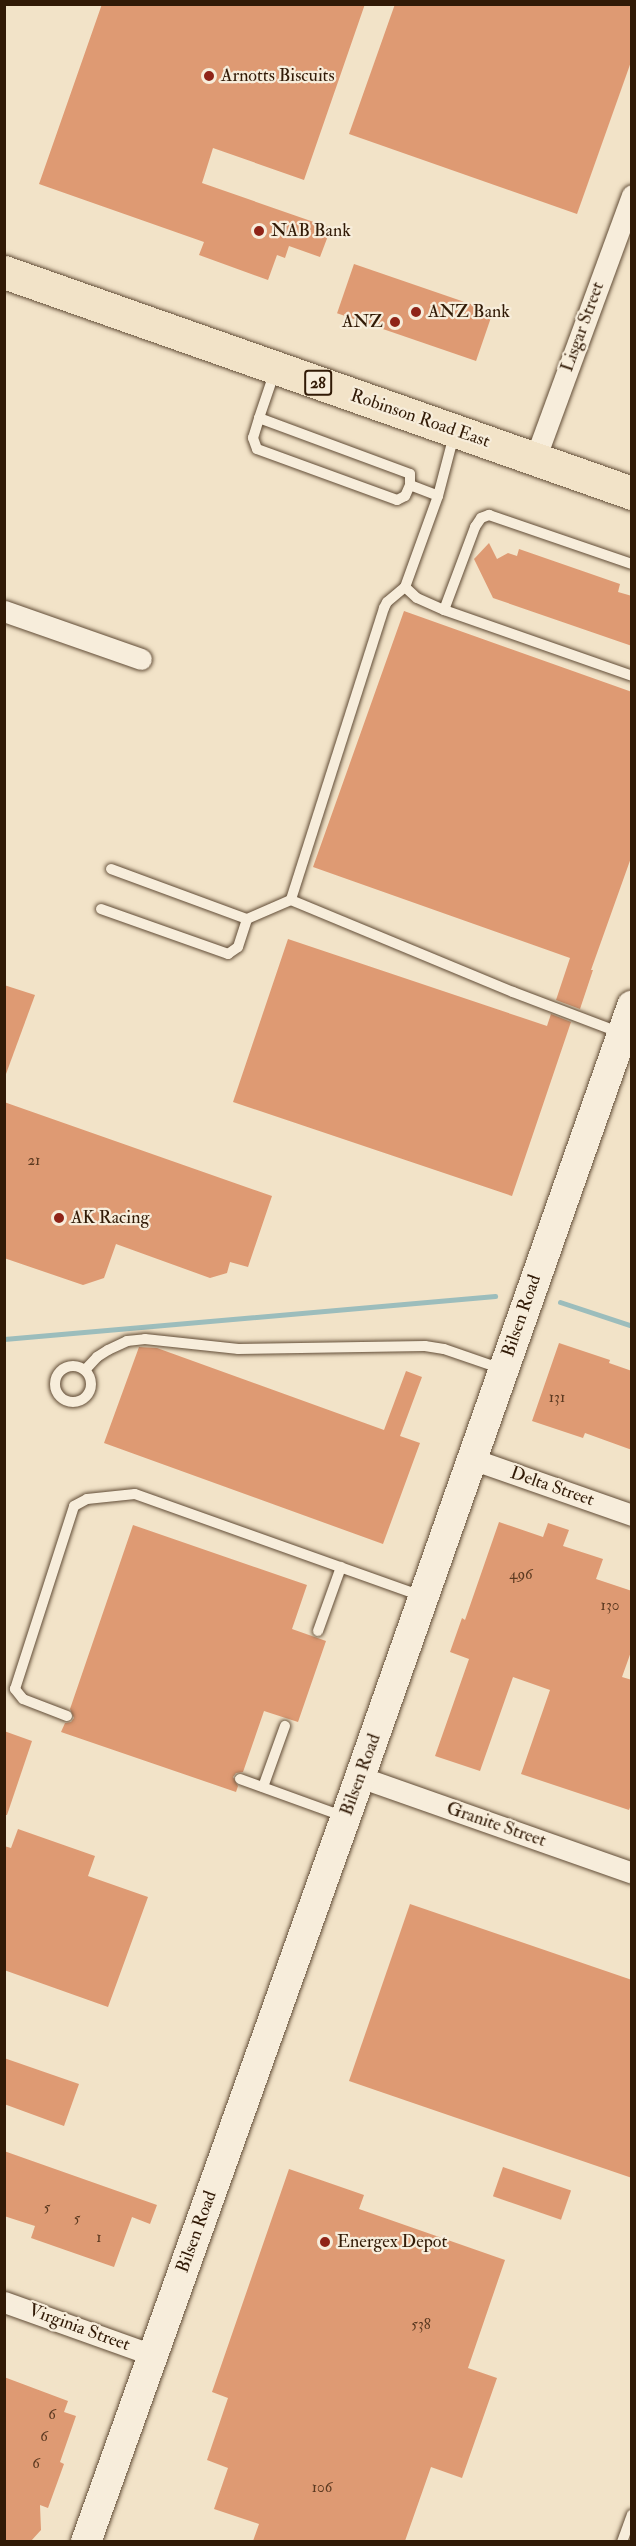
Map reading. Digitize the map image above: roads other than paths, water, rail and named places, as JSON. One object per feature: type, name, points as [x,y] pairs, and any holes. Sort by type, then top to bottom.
[{"type":"main road","name":"Robinson Road East","points":[[4,272],[632,493]]},
{"type":"street","name":"Lisgar Street","points":[[535,459],[632,195]]},
{"type":"street","points":[[4,611],[141,659]]},
{"type":"street","name":"Bilsen Road","points":[[86,2541],[346,1817],[627,1020]]},
{"type":"street","name":"Delta Street","points":[[472,1459],[632,1515]]},
{"type":"street","name":"Granite Street","points":[[360,1777],[632,1873]]},
{"type":"street","name":"Virginia Street","points":[[4,2302],[153,2355]]},
{"type":"lane","points":[[259,418],[410,474],[410,485],[405,496],[397,500],[257,449],[253,438],[259,418],[276,368]]},
{"type":"lane","points":[[291,900],[384,608],[387,602],[405,587],[438,496],[455,432]]},
{"type":"lane","points":[[410,485],[438,496]]},
{"type":"lane","points":[[444,610],[475,527],[481,518],[489,515],[632,564]]},
{"type":"lane","points":[[405,587],[417,598],[444,610],[632,676]]},
{"type":"lane","points":[[111,869],[247,919],[291,900],[513,992],[627,1020]]},
{"type":"lane","points":[[101,909],[228,954],[238,947],[247,919]]},
{"type":"lane","points":[[85,1370],[97,1357],[108,1350],[128,1341],[145,1339],[228,1349],[425,1346],[444,1349],[504,1370]]},
{"type":"lane","points":[[67,1716],[23,1700],[15,1689],[74,1506],[80,1501],[135,1494],[423,1597]]},
{"type":"lane","points":[[318,1631],[341,1567]]},
{"type":"lane","points":[[263,1787],[285,1726]]},
{"type":"lane","points":[[240,1779],[346,1817]]},
{"type":"lane","points":[[622,2541],[632,2515]]},
{"type":"waterway","points":[[4,1339],[495,1296]]},
{"type":"waterway","points":[[560,1302],[632,1326]]},
{"type":"place","name":"Arnotts Biscuits","points":[[209,76]]},
{"type":"place","name":"NAB Bank","points":[[259,231]]},
{"type":"place","name":"ANZ Bank","points":[[416,312]]},
{"type":"place","name":"ANZ","points":[[395,322]]},
{"type":"place","name":"AK Racing","points":[[59,1218]]},
{"type":"place","name":"Energex Depot","points":[[325,2242]]}]
